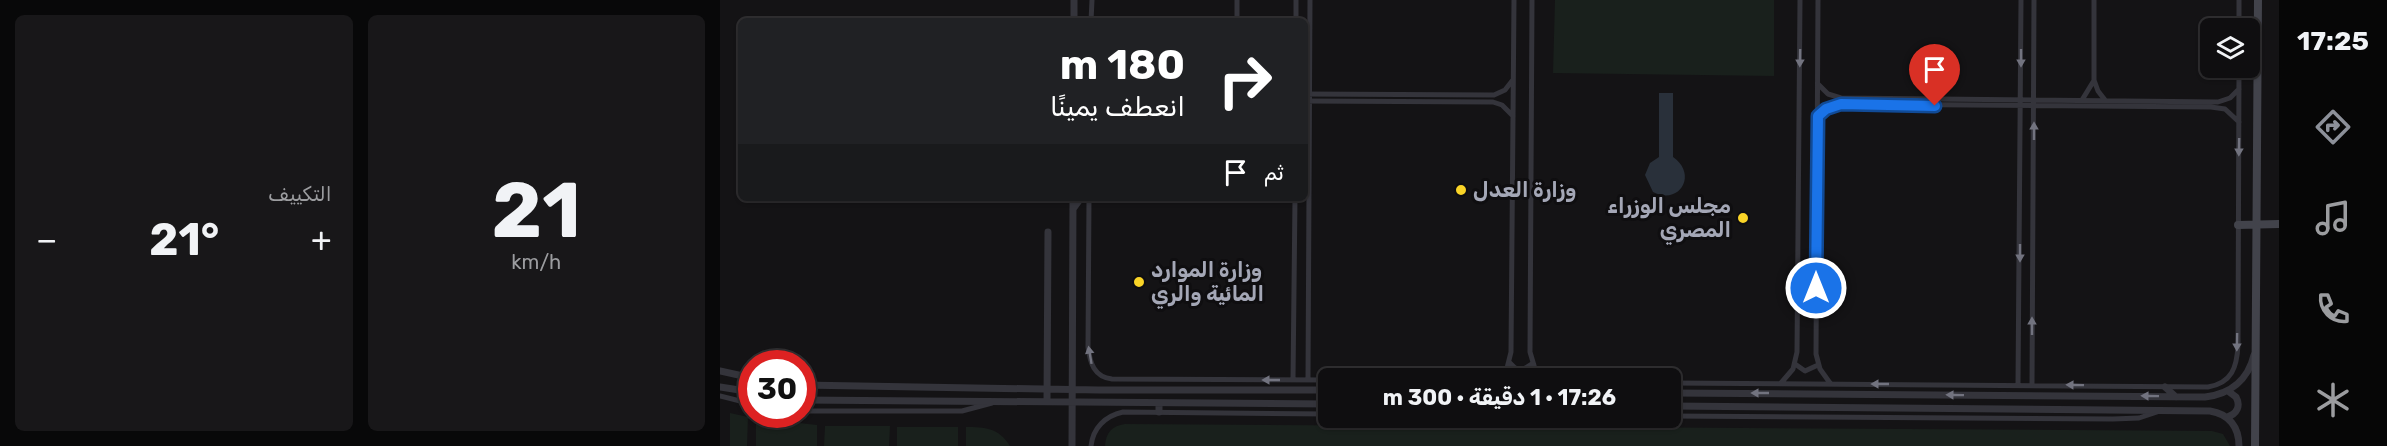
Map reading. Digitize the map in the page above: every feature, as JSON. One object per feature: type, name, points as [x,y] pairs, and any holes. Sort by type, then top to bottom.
[{"type":"main road","points":[[2254,446],[2258,0]]},
{"type":"main road","points":[[2238,225],[2279,224]]},
{"type":"street","points":[[1074,0],[1074,18]]},
{"type":"street","points":[[1091,18],[1092,0]]},
{"type":"street","points":[[1237,0],[1237,18]]},
{"type":"street","points":[[1296,0],[1296,18]]},
{"type":"street","points":[[1308,63],[1310,0]]},
{"type":"street","points":[[1505,368],[1509,362],[1514,0]]},
{"type":"street","points":[[1532,0],[1530,352],[1535,368]]},
{"type":"street","points":[[1781,383],[1795,364],[1797,351],[1800,0]]},
{"type":"street","points":[[1818,0],[1815,338],[1818,365],[1830,382]]},
{"type":"street","points":[[2018,384],[2021,0]]},
{"type":"street","points":[[2032,385],[2034,0]]},
{"type":"street","points":[[2094,0],[2094,80],[2098,91],[2106,100]]},
{"type":"street","points":[[2239,0],[2239,18]]},
{"type":"street","points":[[1681,383],[1830,382],[2218,386],[2234,371],[2238,345],[2239,78]]},
{"type":"street","points":[[1308,94],[1494,95],[1505,90],[1513,80]]},
{"type":"street","points":[[2082,100],[2094,80]]},
{"type":"street","points":[[1818,84],[1828,94],[1841,98],[2218,107],[2230,112],[2239,122]]},
{"type":"street","points":[[2034,103],[2082,100],[2218,102],[2230,98],[2239,89]]},
{"type":"street","points":[[1308,101],[1493,102],[1502,105],[1513,116]]},
{"type":"street","points":[[1818,116],[1826,109],[1841,104],[2021,102]]},
{"type":"street","points":[[1072,446],[1073,201]]},
{"type":"street","points":[[1072,209],[1079,201]]},
{"type":"street","points":[[1089,201],[1090,362],[1097,373],[1106,378],[1318,380]]},
{"type":"street","points":[[1293,380],[1295,201]]},
{"type":"street","points":[[1307,201],[1308,380]]},
{"type":"street","points":[[1047,401],[1048,232]]},
{"type":"street","points":[[1681,393],[2215,396],[2228,391],[2248,371],[2255,354]]},
{"type":"street","points":[[1509,362],[1515,368],[1522,370],[1532,364]]},
{"type":"street","points":[[1795,364],[1805,371],[1818,365]]},
{"type":"street","points":[[720,371],[738,375]]},
{"type":"street","points":[[1158,379],[1158,389]]},
{"type":"street","points":[[1906,384],[1906,394]]},
{"type":"street","points":[[816,385],[1073,390],[1318,390]]},
{"type":"street","points":[[720,387],[738,390]]},
{"type":"street","points":[[2165,387],[2176,397]]},
{"type":"street","points":[[2227,417],[2236,412],[2239,403],[2236,396],[2228,391]]},
{"type":"street","points":[[720,396],[738,400]]},
{"type":"street","points":[[816,400],[1318,404]]},
{"type":"street","points":[[816,411],[962,411],[999,400]]},
{"type":"street","points":[[1159,403],[1159,412]]},
{"type":"street","points":[[1681,405],[2210,411],[2227,417],[2237,431],[2239,446]]},
{"type":"street","points":[[1681,416],[2122,419],[2139,418],[2162,409]]},
{"type":"street","points":[[1091,446],[1098,426],[1112,415],[1123,412],[1318,414]]},
{"type":"shaded area","points":[[1555,0],[1774,0],[1774,76],[1553,73]]},
{"type":"shaded area","points":[[1659,93],[1673,93],[1673,157],[1680,164],[1685,179],[1678,192],[1671,195],[1653,192],[1645,175],[1650,163],[1659,157]]},
{"type":"shaded area","points":[[730,413],[738,415],[738,428],[748,428],[747,446],[730,446]]},
{"type":"shaded area","points":[[1125,424],[1318,425],[1318,428],[2212,431],[2223,434],[2230,446],[1105,446],[1111,430]]},
{"type":"shaded area","points":[[817,425],[817,446],[756,446],[756,428],[816,428]]},
{"type":"shaded area","points":[[825,426],[890,426],[889,446],[824,446]]},
{"type":"shaded area","points":[[897,427],[958,427],[958,446],[897,446]]},
{"type":"shaded area","points":[[966,427],[979,427],[996,432],[1010,446],[966,446]]},
{"type":"place","name":"وزارة العدل","points":[[1461,190]]},
{"type":"place","name":"مجلس الوزراء المصري","points":[[1743,218]]},
{"type":"place","name":"وزارة الموارد المائية والري","points":[[1139,282]]},
{"type":"route","points":[[1816,288],[1818,116],[1831,106],[1841,104],[1935,106]]}]
